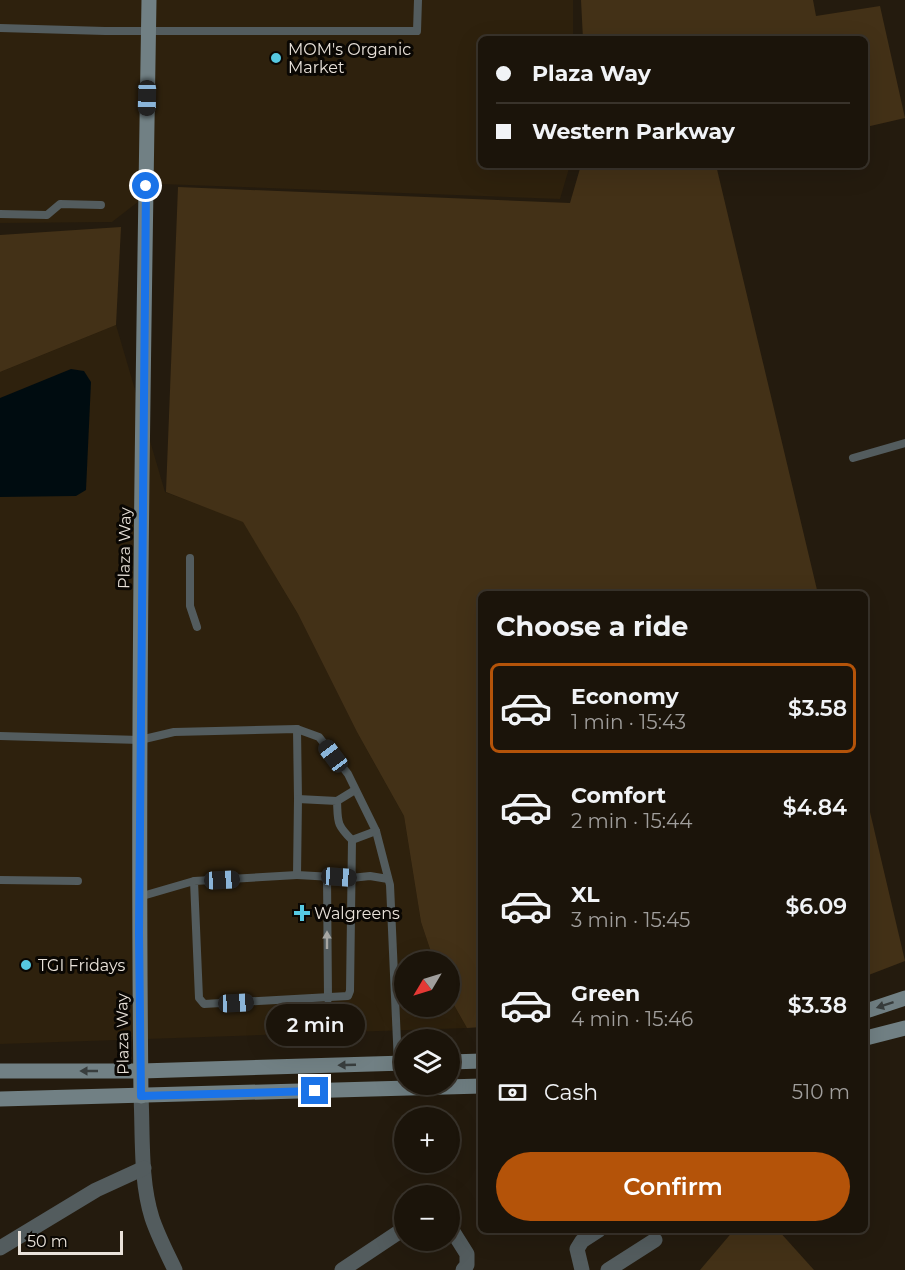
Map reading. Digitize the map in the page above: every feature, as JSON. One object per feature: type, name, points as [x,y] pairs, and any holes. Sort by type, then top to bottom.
[{"type":"street","name":"Plaza Way","points":[[141,1096],[140,740],[149,0]]},
{"type":"street","points":[[868,1010],[905,998]]},
{"type":"street","points":[[868,1037],[905,1028]]},
{"type":"street","points":[[460,1062],[478,1061]]},
{"type":"street","points":[[0,1071],[141,1071],[394,1064]]},
{"type":"street","points":[[0,1099],[478,1086]]},
{"type":"street","points":[[141,1096],[144,1168],[152,1217],[175,1270]]},
{"type":"street","points":[[0,1248],[96,1190],[144,1168]]},
{"type":"street","points":[[582,1270],[577,1257],[577,1249],[582,1241],[594,1233]]},
{"type":"street","points":[[342,1270],[394,1235]]},
{"type":"street","points":[[608,1270],[655,1240]]},
{"type":"street","points":[[460,1243],[467,1254],[467,1265],[463,1270]]},
{"type":"lane","points":[[0,28],[417,32],[418,0]]},
{"type":"lane","points":[[0,214],[46,215],[60,204],[101,205]]},
{"type":"lane","points":[[853,458],[905,443]]},
{"type":"lane","points":[[190,558],[190,606],[197,627]]},
{"type":"lane","points":[[297,729],[297,875]]},
{"type":"lane","points":[[0,736],[140,740],[174,732],[297,729],[319,737],[348,774],[376,831],[388,879],[399,1029]]},
{"type":"lane","points":[[298,799],[337,801],[356,790]]},
{"type":"lane","points":[[337,801],[339,825],[352,840]]},
{"type":"lane","points":[[352,840],[376,831]]},
{"type":"lane","points":[[194,881],[200,1002],[209,1004],[346,997],[350,991],[352,840]]},
{"type":"lane","points":[[139,897],[194,881],[297,875],[351,878],[370,876],[388,879]]},
{"type":"lane","points":[[327,876],[328,999]]},
{"type":"lane","points":[[0,880],[78,881]]},
{"type":"shaded area","points":[[0,0],[573,0],[573,36],[478,36],[478,168],[569,168],[560,199],[161,184],[112,222],[0,223]]},
{"type":"shaded area","points":[[581,0],[813,0],[816,16],[880,6],[905,118],[868,127],[868,36],[583,36]]},
{"type":"shaded area","points":[[580,168],[717,168],[817,591],[478,591],[478,1027],[467,1028],[460,1016],[460,951],[431,951],[421,922],[404,816],[357,732],[298,614],[243,522],[166,492],[178,187],[570,203]]},
{"type":"shaded area","points":[[121,227],[116,325],[0,372],[0,235]]},
{"type":"shaded area","points":[[116,325],[165,492],[243,521],[298,614],[357,732],[404,816],[421,922],[431,951],[394,951],[394,1017],[460,1016],[467,1028],[0,1044],[0,372]]},
{"type":"shaded area","points":[[71,369],[84,371],[91,382],[86,490],[76,496],[0,497],[0,398]]},
{"type":"shaded area","points":[[868,804],[905,961],[868,975]]},
{"type":"shaded area","points":[[731,1233],[781,1233],[814,1270],[700,1270]]},
{"type":"place","name":"MOM's Organic Market","points":[[276,58]]},
{"type":"place","name":"Walgreens","points":[[302,913]]},
{"type":"place","name":"TGI Fridays","points":[[26,965]]},
{"type":"route","points":[[146,186],[141,561],[139,933],[141,1096],[315,1091]]}]
